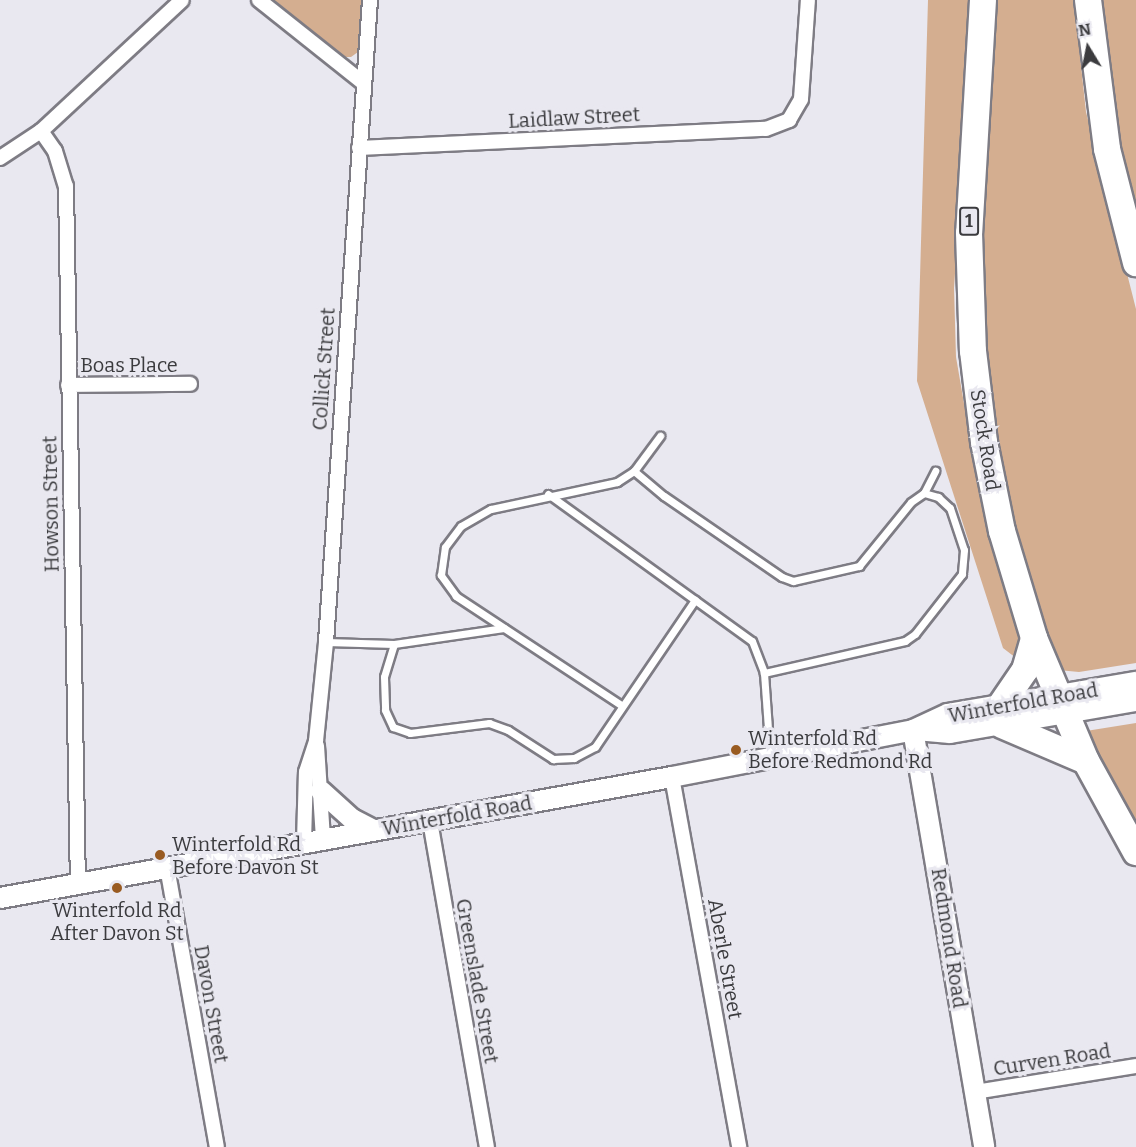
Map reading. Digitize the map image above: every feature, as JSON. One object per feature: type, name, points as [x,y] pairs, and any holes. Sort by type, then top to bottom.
[{"type":"highway","name":"Stock Road","points":[[983,0],[969,233],[973,351],[992,490],[1013,575],[1034,638],[1060,704],[1086,761],[1136,852]]},
{"type":"highway","points":[[1089,0],[1107,149],[1136,263]]},
{"type":"highway","points":[[1034,638],[1025,670],[1002,715],[1086,761]]},
{"type":"main road","name":"Winterfold Road","points":[[0,898],[672,777],[913,730],[948,714],[1002,715],[1060,704],[1136,682]]},
{"type":"main road","name":"Winterfold Road","points":[[1060,704],[1136,701]]},
{"type":"main road","name":"Redmond Road","points":[[913,730],[984,1147]]},
{"type":"main road","points":[[321,791],[352,819],[374,830]]},
{"type":"street","points":[[0,158],[41,130],[182,0]]},
{"type":"street","points":[[259,0],[362,82]]},
{"type":"street","name":"Collick Street","points":[[313,840],[321,791],[316,741],[326,642],[362,82],[370,0]]},
{"type":"street","name":"Laidlaw Street","points":[[359,148],[766,129],[789,120],[801,99],[808,0]]},
{"type":"street","name":"Howson Street","points":[[41,130],[55,151],[66,186],[78,884]]},
{"type":"street","name":"Boas Place","points":[[68,385],[190,384]]},
{"type":"street","name":"Collick Street","points":[[313,840],[306,772],[316,741]]},
{"type":"street","name":"Aberle Street","points":[[672,777],[739,1147]]},
{"type":"street","name":"Greenslade Street","points":[[430,821],[487,1147]]},
{"type":"street","name":"Davon Street","points":[[167,867],[217,1147]]},
{"type":"street","name":"Curven Road","points":[[975,1092],[1136,1066]]},
{"type":"lane","points":[[621,705],[456,597],[441,575],[445,547],[461,526],[491,509],[548,494],[617,482],[634,471],[660,436]]},
{"type":"lane","points":[[634,471],[664,496],[782,577],[793,581],[859,566],[911,502],[924,493],[935,471]]},
{"type":"lane","points":[[764,673],[905,641],[915,634],[962,574],[964,562],[955,517],[938,497],[924,493]]},
{"type":"lane","points":[[548,494],[752,641],[764,673],[770,757]]},
{"type":"lane","points":[[394,644],[384,677],[385,710],[393,727],[410,733],[489,723],[508,730],[553,759],[574,758],[595,747],[621,705],[695,600]]},
{"type":"lane","points":[[326,642],[394,644],[504,628]]},
{"type":"shaded area","points":[[271,0],[364,0],[358,52],[351,57],[340,57]]},
{"type":"shaded area","points":[[928,0],[974,0],[954,288],[956,357],[982,508],[1020,638],[1022,651],[1016,658],[1003,648],[917,381]]},
{"type":"shaded area","points":[[993,0],[1074,0],[1086,112],[1136,309],[1136,663],[1079,672],[1058,670],[998,480],[978,279]]},
{"type":"shaded area","points":[[1100,0],[1136,0],[1136,225],[1111,108]]},
{"type":"shaded area","points":[[1136,723],[1136,832],[1086,731]]},
{"type":"place","name":"Winterfold Rd Before Redmond Rd","points":[[736,750]]},
{"type":"place","name":"Winterfold Rd Before Davon St","points":[[160,855]]},
{"type":"place","name":"Winterfold Rd After Davon St","points":[[117,888]]}]
